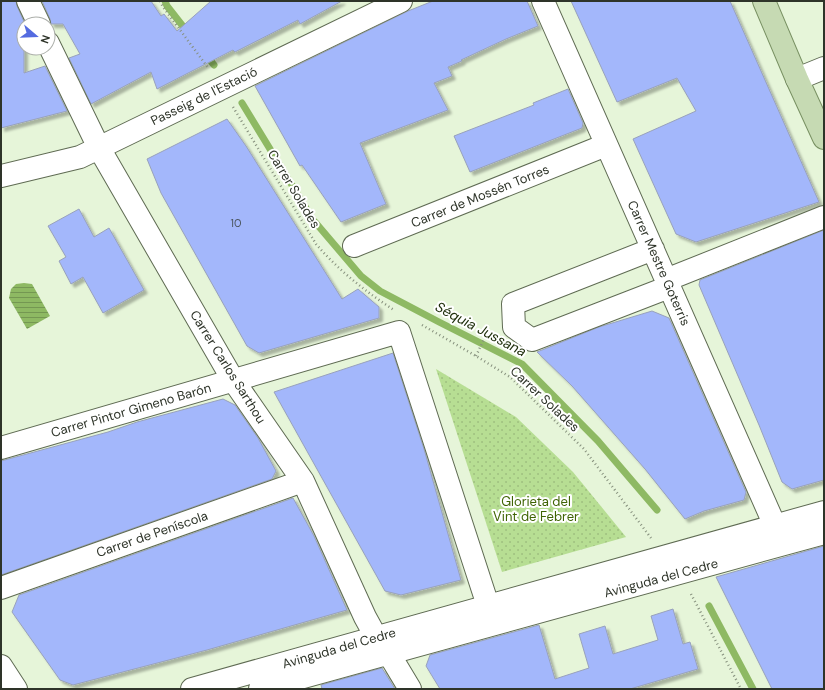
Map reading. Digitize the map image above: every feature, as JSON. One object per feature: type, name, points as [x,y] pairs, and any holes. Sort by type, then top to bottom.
[{"type":"main road","points":[[768,2],[797,78],[824,138]]},
{"type":"street","points":[[28,1],[35,16]]},
{"type":"street","name":"Passeig de l'Estació","points":[[1,176],[80,157],[401,1]]},
{"type":"street","name":"Carrer Mestre Goterris","points":[[543,1],[779,535]]},
{"type":"street","name":"Carrer Carlos Sarthou","points":[[54,56],[99,148],[234,380],[303,481],[366,618],[410,689]]},
{"type":"street","points":[[797,78],[824,68]]},
{"type":"street","name":"Carrer de Mossén Torres","points":[[354,246],[606,145]]},
{"type":"street","points":[[653,250],[513,304],[514,327],[532,340],[824,218]]},
{"type":"street","points":[[399,323],[490,615]]},
{"type":"street","name":"Carrer Pintor Gimeno Barón","points":[[1,448],[234,380],[399,323]]},
{"type":"street","name":"Carrer de Peníscola","points":[[1,588],[303,481]]},
{"type":"street","name":"Avinguda del Cedre","points":[[192,689],[382,645],[490,615],[680,573],[779,535],[824,512]]},
{"type":"street","name":"Avinguda del Cedre","points":[[490,615],[665,556],[779,535],[824,533]]},
{"type":"street","name":"Avinguda del Cedre","points":[[260,689],[382,645]]},
{"type":"street","points":[[1,666],[16,689]]},
{"type":"path","name":"Carrer Solades","points":[[160,1],[222,87],[316,244],[327,257],[399,323]]},
{"type":"path","name":"Carrer Solades","points":[[419,324],[510,377],[584,449],[665,556]]},
{"type":"path","points":[[476,356],[486,335]]},
{"type":"path","points":[[680,573],[741,689]]},
{"type":"green space","name":"Glorieta del Vint de Febrer","points":[[436,369],[516,417],[573,472],[626,537],[502,572]]},
{"type":"shaded area","points":[[16,284],[32,284],[50,316],[27,329],[9,298],[11,289]]},
{"type":"building","points":[[1,1],[16,1],[21,16],[16,16],[16,56],[24,56],[24,73],[45,66],[67,111],[1,128]]},
{"type":"building","points":[[42,1],[151,1],[161,16],[164,14],[177,31],[211,1],[342,1],[300,24],[298,20],[235,52],[233,50],[157,89],[151,72],[91,104],[69,58],[80,54],[63,24],[56,24],[56,16],[49,16]]},
{"type":"building","points":[[433,1],[527,1],[538,26],[506,39],[448,67],[452,76],[434,83],[448,110],[360,143],[386,204],[341,222],[302,165],[300,166],[255,86],[408,11]]},
{"type":"building","points":[[571,1],[730,1],[819,202],[696,242],[676,234],[633,139],[696,111],[677,78],[617,102]]},
{"type":"building","points":[[568,89],[583,123],[582,128],[470,172],[454,136],[534,105],[533,103]]},
{"type":"building","points":[[227,119],[246,146],[342,299],[358,289],[379,307],[379,318],[259,353],[247,346],[161,193],[147,159]]},
{"type":"building","points":[[79,209],[94,237],[109,228],[144,290],[103,313],[83,277],[71,284],[59,261],[66,257],[48,226]]},
{"type":"building","points":[[824,230],[824,480],[792,489],[782,482],[699,285],[700,280]]},
{"type":"building","points":[[652,311],[669,318],[746,492],[744,500],[704,511],[685,519],[645,469],[572,386],[537,352],[599,327]]},
{"type":"building","points":[[393,353],[424,449],[461,580],[401,595],[385,591],[274,392]]},
{"type":"building","points":[[223,399],[235,405],[258,438],[276,471],[272,479],[1,575],[1,461]]},
{"type":"building","points":[[293,498],[314,536],[347,610],[207,650],[73,685],[60,680],[12,612],[19,595]]},
{"type":"building","points":[[824,546],[824,689],[772,689],[716,577]]},
{"type":"building","points":[[673,609],[683,644],[690,642],[698,669],[630,689],[440,689],[426,666],[430,655],[539,625],[555,679],[589,668],[579,634],[605,626],[613,654],[658,640],[651,616]]},
{"type":"building","points":[[382,668],[395,689],[322,689],[321,685]]},
{"type":"waterway","name":"Séquia Jussana","points":[[165,1],[167,6],[189,34]]},
{"type":"waterway","name":"Séquia Jussana","points":[[205,54],[214,65]]},
{"type":"waterway","name":"Séquia Jussana","points":[[242,103],[306,208]]},
{"type":"waterway","name":"Séquia Jussana","points":[[315,222],[361,276],[380,291],[522,364],[598,441],[657,510]]},
{"type":"waterway","name":"Séquia Jussana","points":[[709,606],[753,689]]}]
